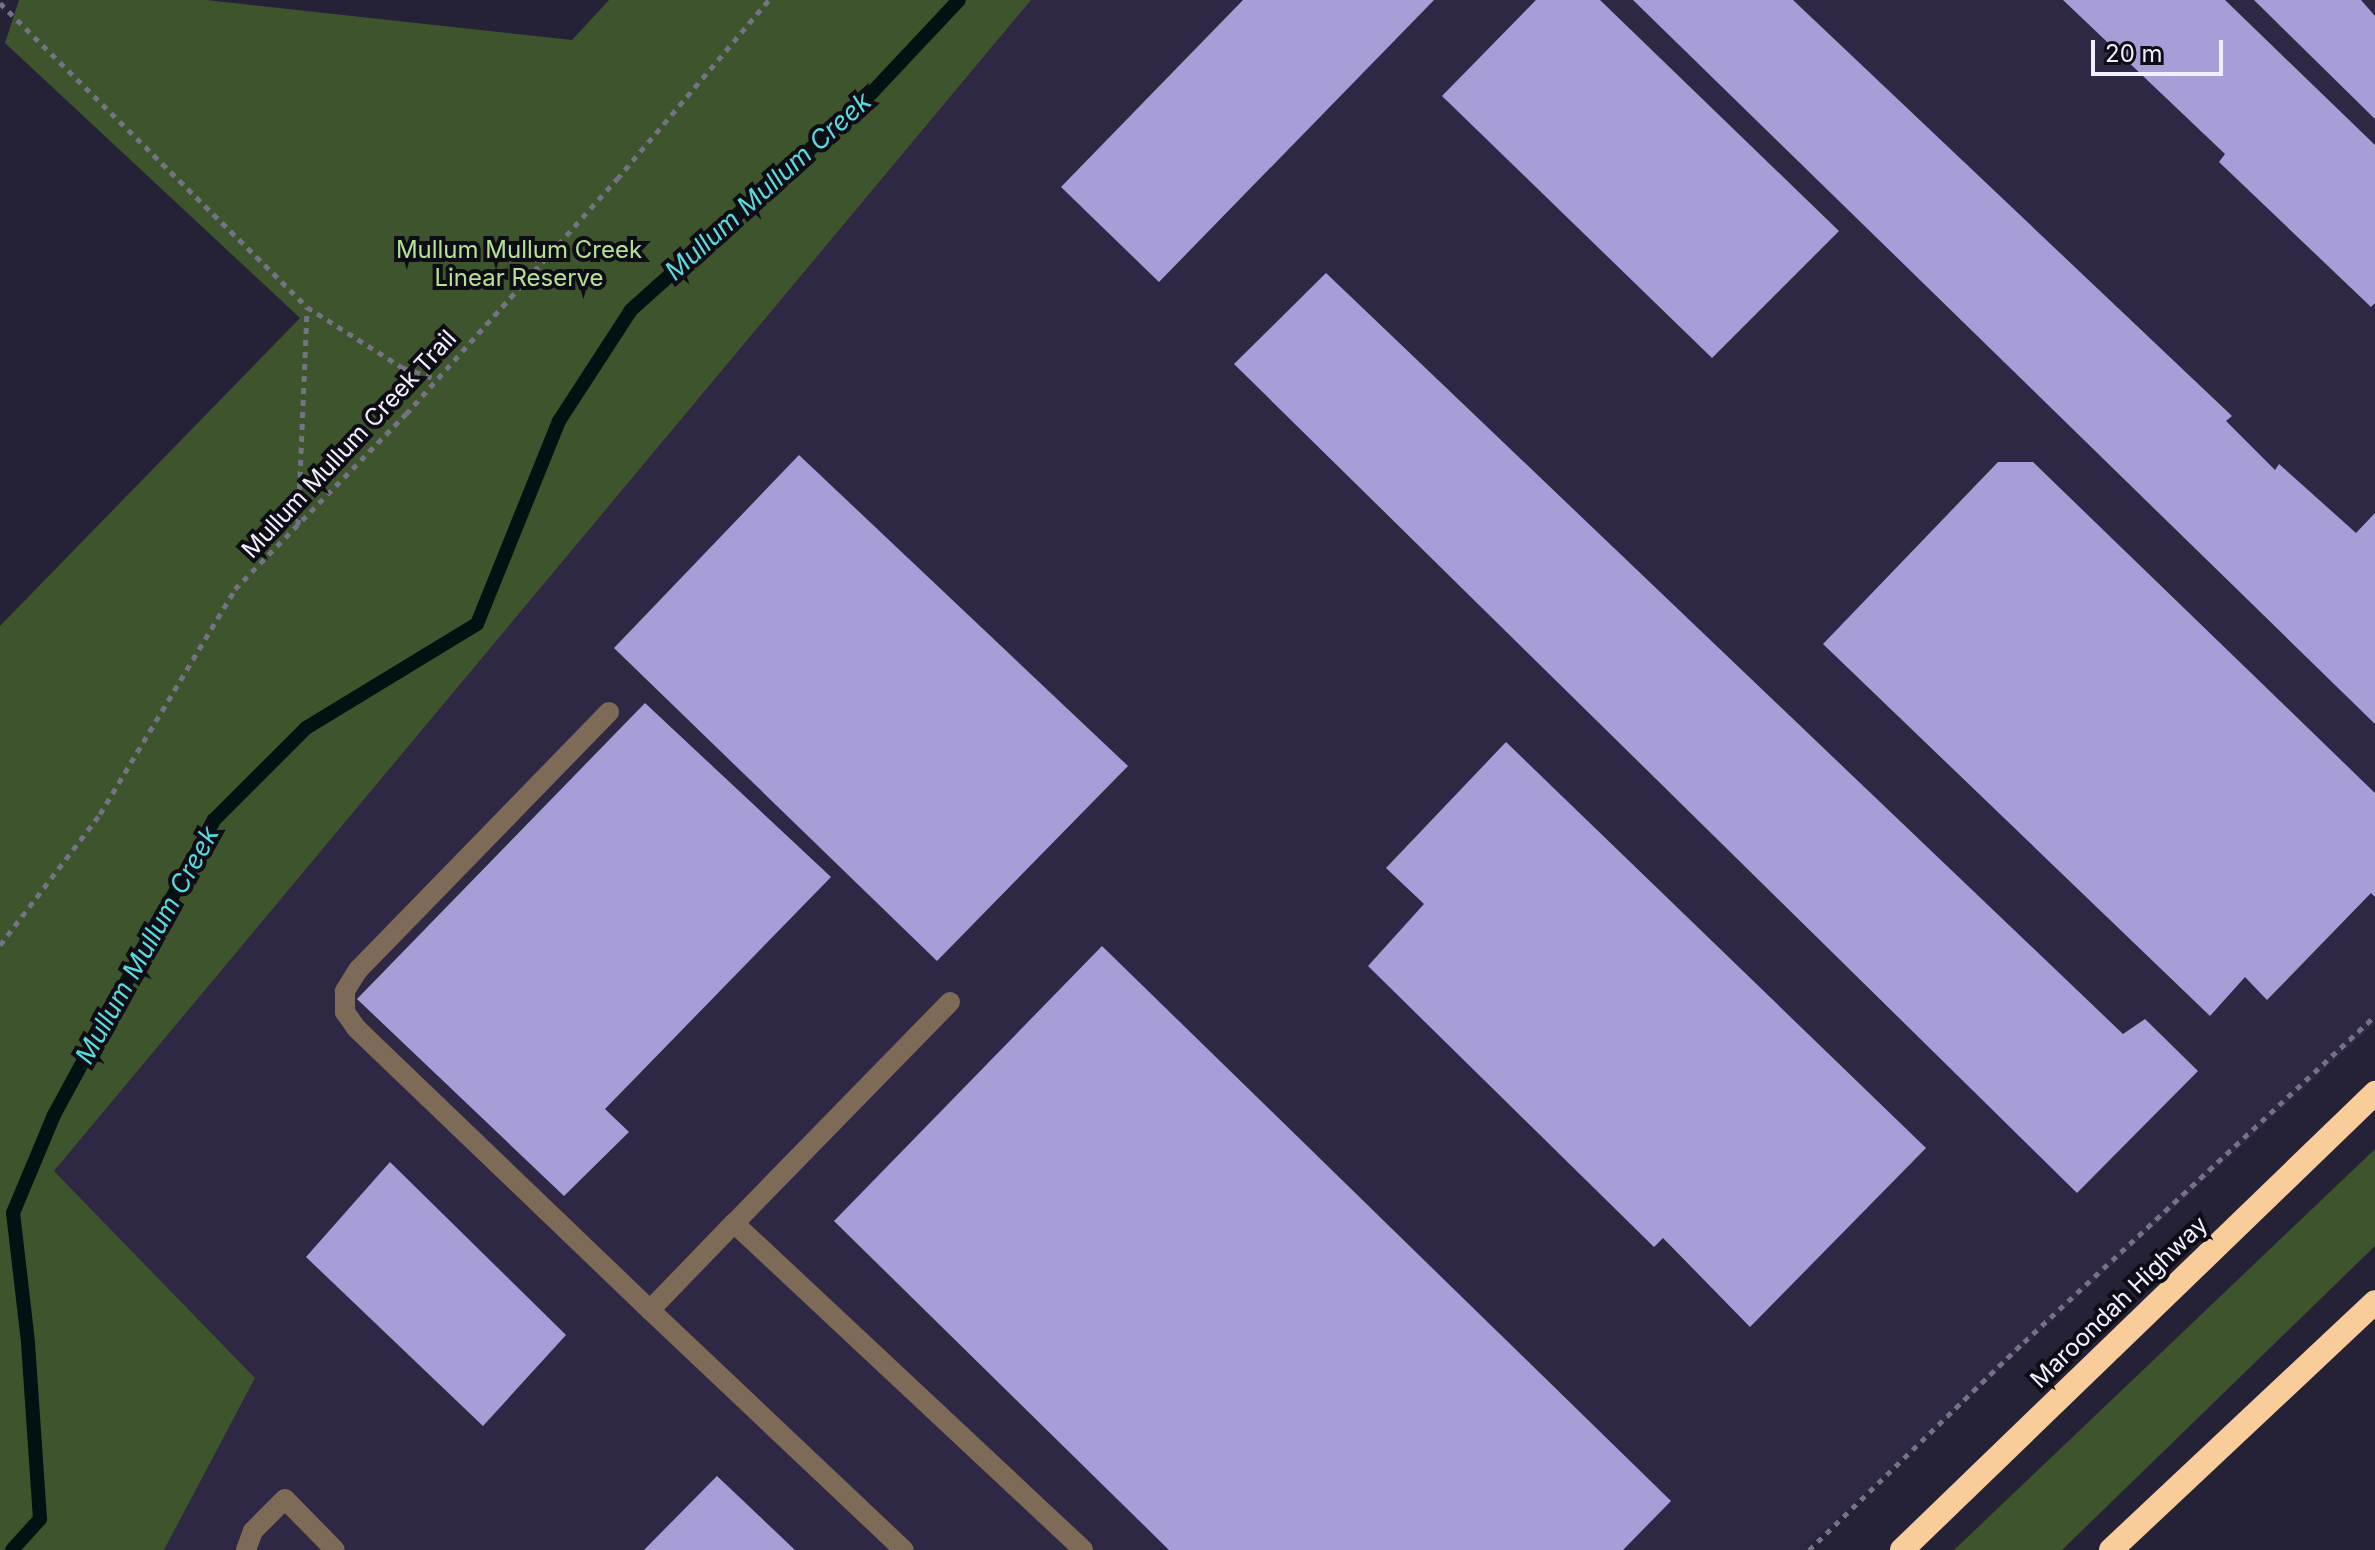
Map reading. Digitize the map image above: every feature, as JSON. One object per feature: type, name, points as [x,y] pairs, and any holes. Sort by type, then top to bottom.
[{"type":"highway","name":"Maroondah Highway","points":[[1902,1550],[2375,1093]]},
{"type":"highway","points":[[2111,1550],[2375,1302]]},
{"type":"lane","points":[[609,712],[358,970],[345,991],[345,1012],[367,1039],[904,1550]]},
{"type":"lane","points":[[650,1310],[950,1002]]},
{"type":"lane","points":[[734,1223],[1083,1550]]},
{"type":"lane","points":[[246,1550],[253,1531],[285,1499],[335,1550]]},
{"type":"path","name":"Mullum Mullum Creek Trail","points":[[0,945],[100,814],[235,589],[437,379],[617,179],[769,0]]},
{"type":"path","points":[[0,3],[307,307],[403,368],[437,379]]},
{"type":"path","points":[[298,525],[307,307]]},
{"type":"path","points":[[1809,1550],[2024,1342],[2375,1016]]},
{"type":"shaded area","points":[[1031,0],[2375,0],[2375,1023],[1804,1550],[164,1550],[255,1378],[54,1171]]},
{"type":"green space","name":"Mullum Mullum Creek Linear Reserve","points":[[19,0],[206,0],[572,40],[609,0],[1031,0],[54,1171],[255,1378],[164,1550],[0,1550],[0,626],[300,318],[5,43]]},
{"type":"green space","points":[[2375,1149],[2375,1246],[2062,1550],[1954,1550]]},
{"type":"building","points":[[1243,0],[1434,0],[1159,282],[1061,187]]},
{"type":"building","points":[[1536,0],[1600,0],[1839,231],[1712,358],[1442,96]]},
{"type":"building","points":[[1633,0],[1793,0],[2232,416],[2226,421],[2275,470],[2279,464],[2356,533],[2375,513],[2375,724]]},
{"type":"building","points":[[2063,0],[2225,0],[2375,145],[2375,303],[2371,307],[2219,162],[2225,154]]},
{"type":"building","points":[[2254,0],[2361,0],[2375,16],[2375,119]]},
{"type":"building","points":[[1326,273],[2123,1034],[2145,1019],[2198,1071],[2077,1193],[1234,364]]},
{"type":"building","points":[[799,455],[1128,766],[937,961],[614,648]]},
{"type":"building","points":[[1998,462],[2033,462],[2375,793],[2375,897],[2371,893],[2267,1000],[2245,977],[2210,1016],[1823,644]]},
{"type":"building","points":[[645,703],[831,877],[605,1109],[629,1132],[564,1196],[357,999]]},
{"type":"building","points":[[1506,742],[1926,1148],[1750,1327],[1663,1238],[1654,1247],[1368,966],[1424,904],[1386,868]]},
{"type":"building","points":[[1102,946],[1671,1501],[1623,1550],[1169,1550],[834,1221]]},
{"type":"building","points":[[390,1162],[566,1335],[483,1426],[306,1257]]},
{"type":"building","points":[[717,1476],[795,1550],[644,1550]]},
{"type":"waterway","name":"Mullum Mullum Creek","points":[[12,1550],[40,1519],[28,1342],[13,1213],[54,1115],[214,820],[306,728],[477,624],[559,421],[631,310],[865,100],[959,0]]}]
